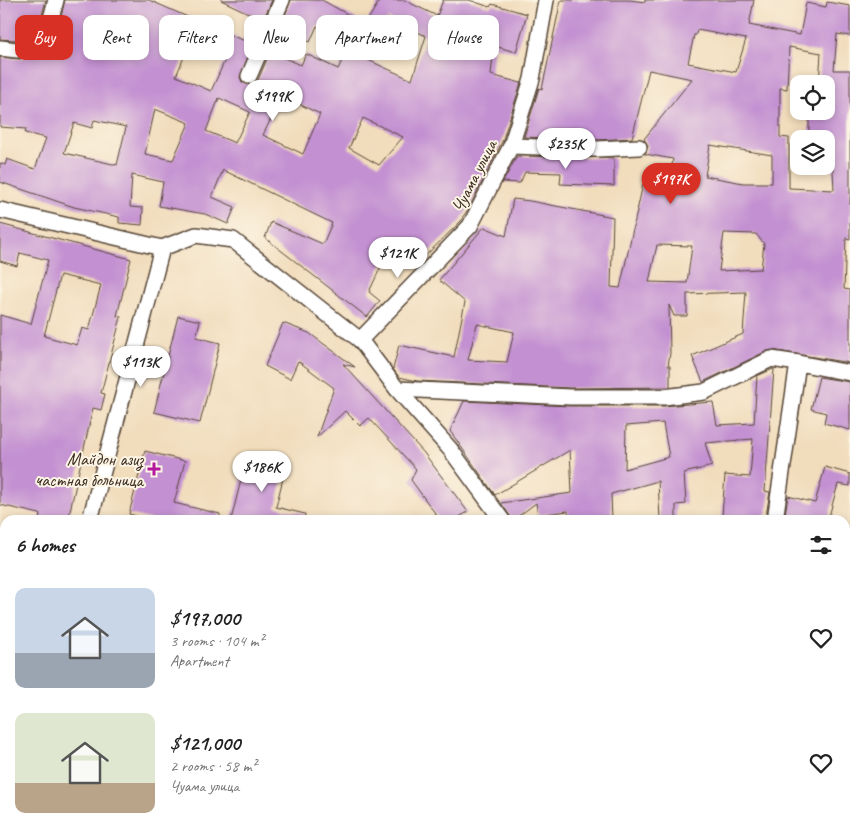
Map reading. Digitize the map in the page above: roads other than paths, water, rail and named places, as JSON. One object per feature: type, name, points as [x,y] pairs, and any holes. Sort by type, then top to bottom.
[{"type":"street","points":[[0,48],[17,50],[34,44],[49,26],[56,0]]},
{"type":"street","points":[[249,76],[282,0]]},
{"type":"street","name":"Чуама улица","points":[[360,340],[470,226],[511,146],[532,79],[546,0]]},
{"type":"street","points":[[511,146],[597,149],[639,148]]},
{"type":"street","points":[[0,210],[162,248],[196,235],[233,240],[360,340],[397,389],[450,449],[498,515]]},
{"type":"street","points":[[91,515],[162,248]]},
{"type":"street","points":[[397,389],[570,397],[664,397],[704,392],[771,359],[850,373]]},
{"type":"street","points":[[776,515],[798,363]]},
{"type":"place","name":"Майдон азиз частная больница","points":[[154,469]]}]
